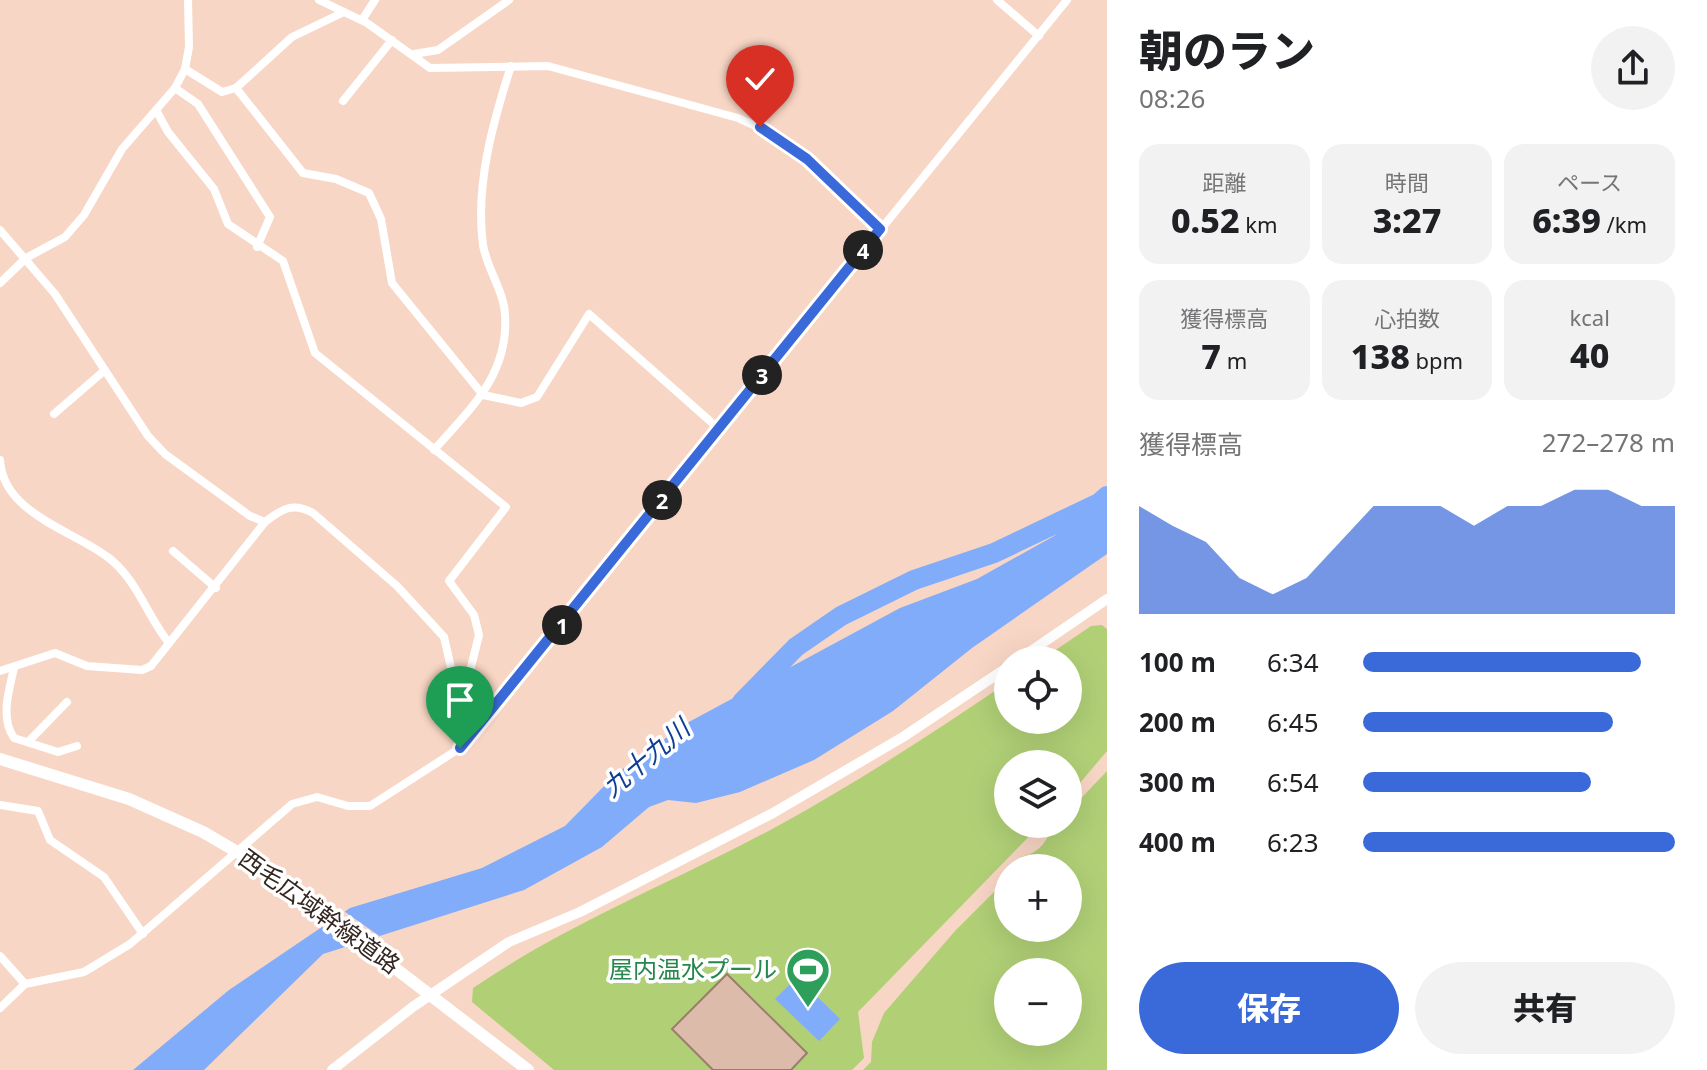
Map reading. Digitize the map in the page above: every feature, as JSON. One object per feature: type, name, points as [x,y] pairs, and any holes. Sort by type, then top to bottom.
[{"type":"main road","name":"西毛広域幹線道路","points":[[0,759],[129,799],[203,832],[263,867],[528,1070]]},
{"type":"street","points":[[0,283],[26,258],[65,237],[84,215],[122,149],[175,88],[185,69],[188,0]]},
{"type":"street","points":[[319,0],[362,20],[430,68],[548,66],[599,77],[760,127],[807,159],[880,229]]},
{"type":"street","points":[[362,20],[375,0]]},
{"type":"street","points":[[413,54],[438,50],[509,0]]},
{"type":"street","points":[[997,0],[1039,36]]},
{"type":"street","points":[[0,1008],[25,984],[84,972],[143,934],[292,804],[317,797],[348,806],[370,806],[460,748],[1067,0]]},
{"type":"street","points":[[185,69],[222,92],[236,88],[292,37],[344,12]]},
{"type":"street","points":[[343,101],[392,40]]},
{"type":"street","points":[[434,450],[493,383],[505,315],[484,248],[482,213],[492,124],[511,66]]},
{"type":"street","points":[[175,88],[198,104],[270,217],[257,247]]},
{"type":"street","points":[[236,88],[303,173],[336,179],[369,193],[381,219],[392,283],[483,395],[521,403],[537,397],[589,314],[719,429]]},
{"type":"street","points":[[156,110],[168,132],[214,189],[228,224],[257,247],[283,261],[315,353],[506,507],[449,581],[474,615],[479,635],[470,671],[483,718]]},
{"type":"street","points":[[0,230],[55,294],[148,436],[165,454],[250,516],[265,522]]},
{"type":"street","points":[[54,414],[105,370]]},
{"type":"street","points":[[0,460],[15,499],[110,559],[127,575],[169,643]]},
{"type":"street","points":[[0,671],[55,653],[87,666],[142,670],[151,666],[216,588],[265,522],[284,508],[300,506],[313,513],[397,586],[444,637],[458,698],[473,731]]},
{"type":"street","points":[[173,551],[216,588]]},
{"type":"street","points":[[1038,646],[1107,599]]},
{"type":"street","points":[[14,668],[4,714],[5,724],[14,738],[58,752],[77,746]]},
{"type":"street","points":[[332,1070],[431,995],[509,942],[580,912],[773,813],[903,737],[994,676]]},
{"type":"street","points":[[28,742],[67,702]]},
{"type":"street","points":[[2,807],[38,811],[50,840],[104,877],[143,934]]},
{"type":"street","points":[[0,956],[25,984]]},
{"type":"green space","points":[[1102,625],[1107,629],[1107,751],[1082,780],[1082,750],[994,750],[994,838],[1027,838],[1012,854],[994,854],[994,872],[858,1012],[864,1058],[852,1070],[554,1070],[472,1002],[473,988],[510,964],[588,921],[785,822],[898,755],[994,691],[994,734],[1082,734],[1082,646],[1062,646],[1091,626]]},
{"type":"green space","points":[[1107,771],[1107,1070],[863,1070],[871,1062],[872,1042],[884,1013],[955,931],[994,892],[994,942],[1082,942],[1082,854],[1030,854],[1046,840],[1082,838],[1082,797]]},
{"type":"water","points":[[1107,492],[1107,554],[972,648],[893,711],[814,760],[740,792],[696,803],[668,800],[649,807],[602,847],[524,890],[323,954],[204,1070],[133,1070],[229,990],[350,908],[482,868],[565,826],[617,773],[687,723],[900,608],[977,579],[1054,536]]},
{"type":"water","name":"屋内温水プール","points":[[797,977],[840,1019],[819,1041],[775,999]]},
{"type":"pier","points":[[341,909],[385,940],[352,949],[318,924]]},
{"type":"building","points":[[727,974],[807,1053],[791,1070],[713,1070],[672,1029]]},
{"type":"waterway","name":"九十九川","points":[[742,702],[796,647],[841,616],[914,580],[994,553],[1099,503],[1107,496]]},
{"type":"place","name":"屋内温水プール","points":[[808,1009]]},
{"type":"route","points":[[460,748],[592,589],[880,229],[807,159],[760,127]]}]
